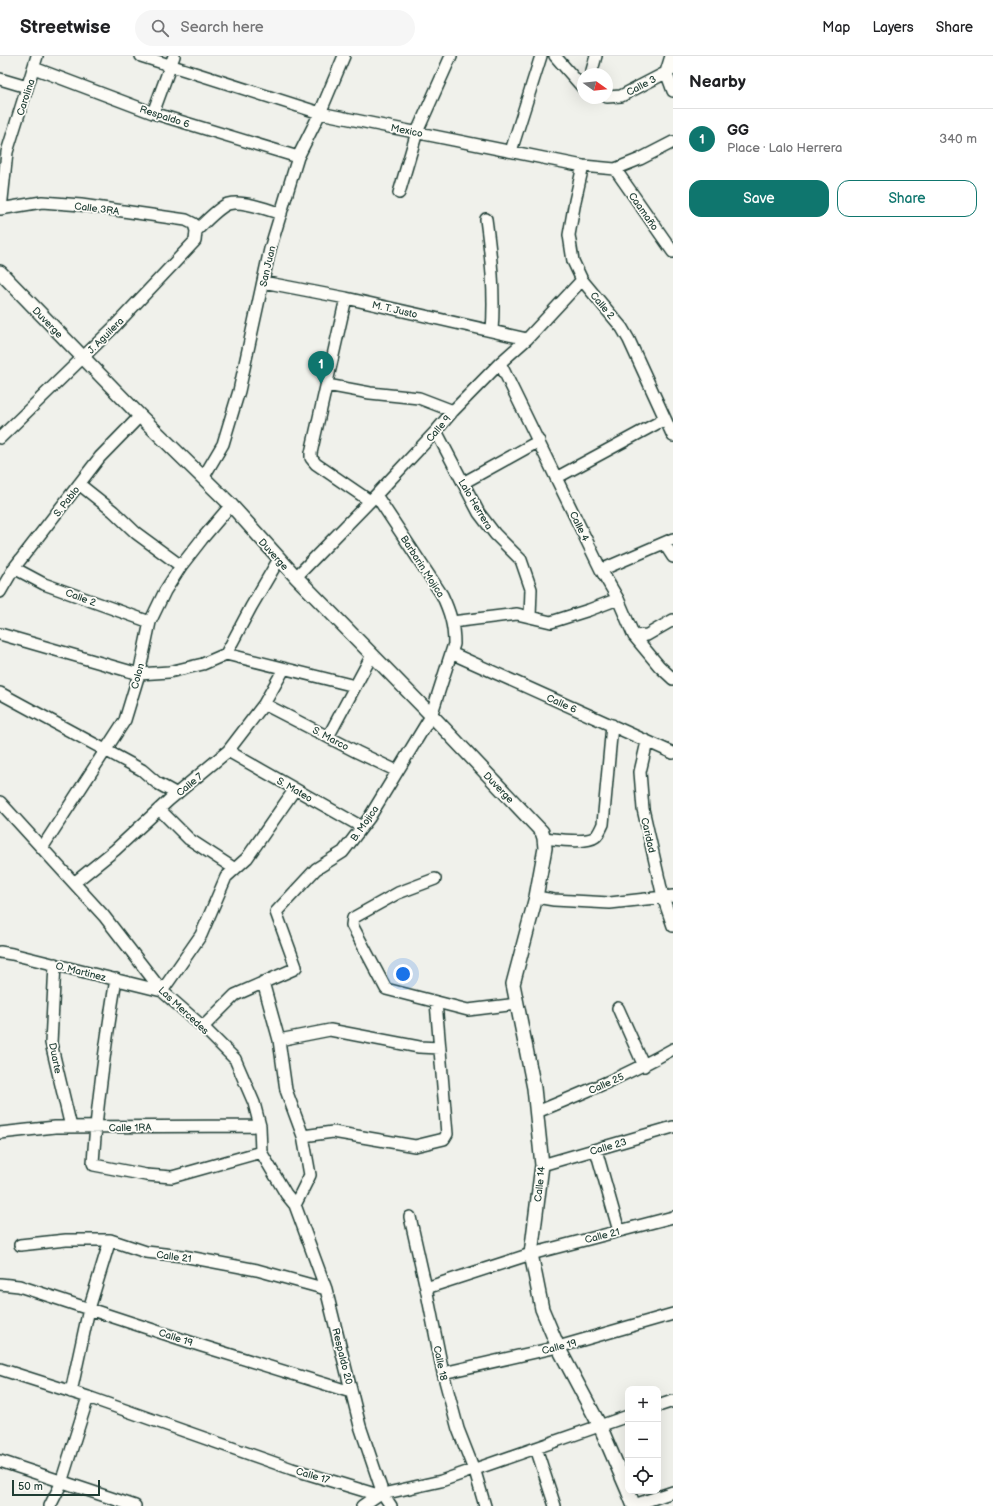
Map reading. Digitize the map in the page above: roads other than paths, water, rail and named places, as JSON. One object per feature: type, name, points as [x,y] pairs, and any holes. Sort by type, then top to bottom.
[{"type":"street","name":"Carolina","points":[[0,209],[7,152],[37,56]]},
{"type":"street","name":"Mexico","points":[[141,56],[172,61],[320,113],[583,166],[615,169],[640,159],[673,142]]},
{"type":"street","name":"San Juan","points":[[203,478],[223,444],[239,391],[270,249],[298,157],[320,113],[344,56]]},
{"type":"street","points":[[399,192],[417,132],[451,56]]},
{"type":"street","points":[[511,151],[541,56]]},
{"type":"street","points":[[555,56],[577,81]]},
{"type":"street","points":[[593,68],[596,56]]},
{"type":"street","points":[[671,56],[669,71],[673,91]]},
{"type":"street","points":[[153,113],[172,61]]},
{"type":"street","name":"Respaldo 6","points":[[34,68],[153,113],[298,157]]},
{"type":"street","name":"Calle 3","points":[[613,97],[621,96],[669,71]]},
{"type":"street","points":[[0,79],[27,87]]},
{"type":"street","name":"Calle 2","points":[[583,166],[569,235],[573,262],[582,280],[622,328],[629,340],[673,436]]},
{"type":"street","name":"Caamaño","points":[[615,169],[673,252]]},
{"type":"street","name":"Calle 3RA","points":[[0,209],[42,202],[81,205],[186,220],[195,227]]},
{"type":"street","points":[[195,227],[228,204],[246,204],[281,214]]},
{"type":"street","points":[[486,219],[492,268],[494,306],[492,331]]},
{"type":"street","name":"J. Aguilera","points":[[2,431],[112,329],[195,241],[195,227]]},
{"type":"street","name":"Duverge","points":[[0,272],[82,358],[231,505],[296,577],[537,826],[544,838]]},
{"type":"street","name":"Calle 9","points":[[296,577],[373,498],[453,411],[500,363],[527,339],[582,280]]},
{"type":"street","name":"M. T. Justo","points":[[263,282],[346,298],[527,339]]},
{"type":"street","points":[[346,298],[311,458],[316,464],[373,498]]},
{"type":"street","name":"Calle 4","points":[[500,363],[601,570],[618,599],[634,636],[673,679]]},
{"type":"street","points":[[327,385],[370,393],[419,398],[453,411]]},
{"type":"street","name":"S. Pablo","points":[[0,592],[14,568],[100,457],[140,416]]},
{"type":"street","points":[[556,478],[665,419]]},
{"type":"street","name":"Lalo Herrera","points":[[436,431],[479,513],[495,534],[521,560],[531,589],[530,617]]},
{"type":"street","points":[[463,483],[539,442]]},
{"type":"street","points":[[79,484],[113,511],[136,533],[181,566]]},
{"type":"street","name":"Barbarin Mojica","points":[[373,498],[442,595],[450,612],[454,632],[452,648]]},
{"type":"street","name":"Colon","points":[[42,848],[104,750],[125,720],[139,674],[150,622],[165,591],[181,566],[231,505]]},
{"type":"street","points":[[601,570],[668,541],[673,557]]},
{"type":"street","points":[[226,654],[251,606],[279,559]]},
{"type":"street","name":"Calle 2","points":[[14,568],[44,584],[150,622]]},
{"type":"street","points":[[452,622],[517,614],[551,622],[618,599]]},
{"type":"street","points":[[634,636],[647,635],[673,620]]},
{"type":"street","points":[[0,634],[139,674],[169,672],[203,664],[226,654],[355,686]]},
{"type":"street","name":"B. Mojica","points":[[263,982],[296,967],[276,912],[316,869],[344,852],[362,827],[431,716],[452,648]]},
{"type":"street","name":"Calle 6","points":[[452,648],[647,742],[673,753]]},
{"type":"street","points":[[328,736],[372,655]]},
{"type":"street","name":"Calle 7","points":[[74,883],[228,751],[264,704],[284,669]]},
{"type":"street","points":[[0,693],[142,770],[158,783],[177,794]]},
{"type":"street","name":"S. Marco","points":[[264,704],[397,771]]},
{"type":"street","points":[[544,838],[584,841],[594,838],[600,831],[603,824],[612,725]]},
{"type":"street","name":"Caridad","points":[[647,742],[640,772],[643,809],[668,896],[673,926]]},
{"type":"street","name":"S. Mateo","points":[[228,751],[362,827]]},
{"type":"street","points":[[162,990],[201,935],[226,877],[247,858],[295,788]]},
{"type":"street","name":"Las Mercedes","points":[[0,802],[104,916],[162,990],[203,1027],[235,1059],[254,1103],[260,1126],[261,1152],[286,1194],[295,1205]]},
{"type":"street","points":[[159,809],[189,839],[235,869]]},
{"type":"street","name":"Calle 14","points":[[544,838],[545,848],[536,897],[513,984],[534,1088],[542,1165],[531,1254],[542,1309],[558,1347],[600,1426],[625,1484]]},
{"type":"street","points":[[435,878],[398,893],[353,918],[352,925],[386,989],[468,1010],[517,1004]]},
{"type":"street","points":[[536,897],[554,900],[610,903],[668,896]]},
{"type":"street","name":"O. Martinez","points":[[0,952],[162,990]]},
{"type":"street","name":"Duarte","points":[[55,964],[52,1043],[71,1127]]},
{"type":"street","points":[[116,979],[106,1038],[92,1163],[94,1165],[146,1175],[172,1177],[261,1152]]},
{"type":"street","points":[[203,1027],[235,996],[263,982],[279,1040],[286,1090],[304,1136],[310,1175],[295,1205]]},
{"type":"street","points":[[304,1136],[333,1132],[415,1146],[444,1139],[447,1134],[436,1002]]},
{"type":"street","points":[[618,1008],[644,1066]]},
{"type":"street","points":[[279,1040],[330,1030],[419,1047],[440,1048]]},
{"type":"street","name":"Calle 25","points":[[536,1112],[591,1090],[644,1066],[673,1049]]},
{"type":"street","name":"Calle 1RA","points":[[0,1133],[55,1127],[260,1126]]},
{"type":"street","name":"Calle 23","points":[[542,1165],[673,1127]]},
{"type":"street","points":[[596,1150],[619,1231]]},
{"type":"street","name":"Respaldo 20","points":[[295,1205],[326,1289],[360,1426],[381,1494],[391,1506]]},
{"type":"street","name":"Calle 18","points":[[410,1217],[443,1373],[458,1430],[476,1475],[485,1506]]},
{"type":"street","name":"Calle 21","points":[[426,1288],[531,1254],[673,1217]]},
{"type":"street","name":"Calle 21","points":[[20,1245],[66,1240],[110,1240],[146,1252],[183,1256],[250,1268],[326,1289]]},
{"type":"street","points":[[71,1392],[89,1308],[110,1240]]},
{"type":"street","name":"Calle 19","points":[[0,1284],[19,1286],[199,1345],[351,1392]]},
{"type":"street","name":"Calle 19","points":[[443,1373],[558,1347],[673,1314]]},
{"type":"street","name":"Calle 17","points":[[0,1369],[88,1397],[292,1469],[381,1494],[441,1481],[625,1417]]},
{"type":"street","points":[[50,1506],[62,1482],[88,1397]]},
{"type":"street","points":[[661,1405],[673,1401]]},
{"type":"street","points":[[536,1448],[555,1506]]},
{"type":"street","points":[[0,1461],[134,1506]]},
{"type":"street","points":[[634,1505],[673,1492]]},
{"type":"street","points":[[362,1506],[381,1494]]},
{"type":"street","name":"Calle 14","points":[[629,1494],[634,1505]]},
{"type":"place","name":"GG","points":[[321,384]]}]
